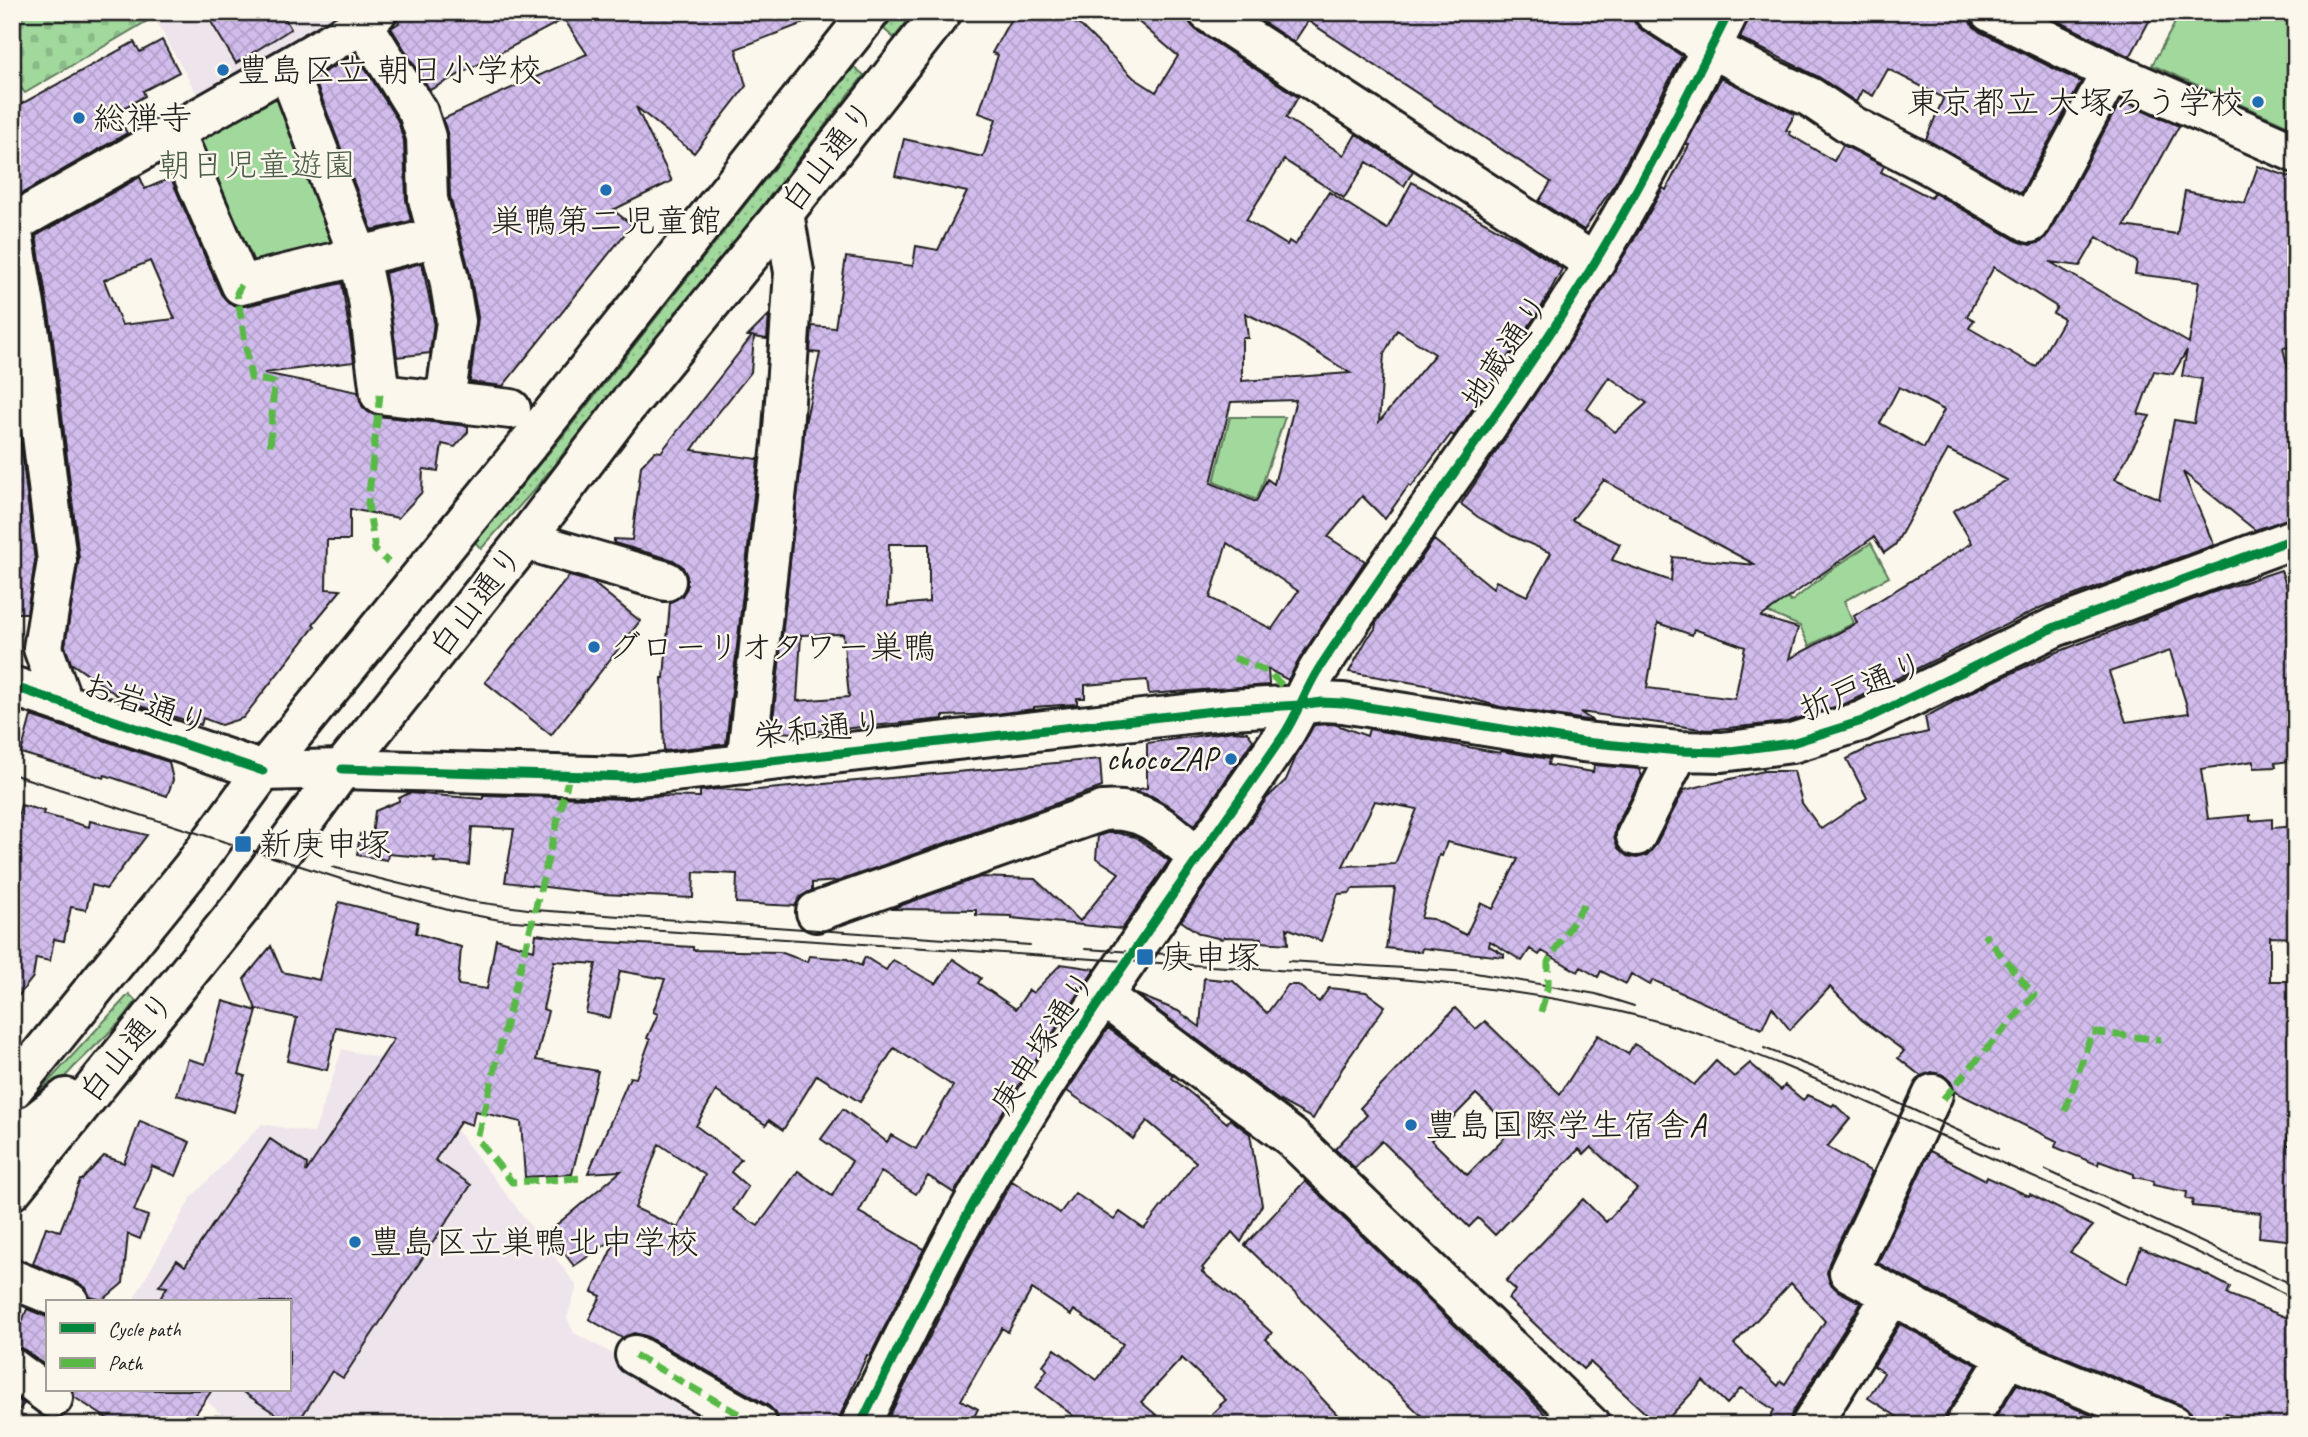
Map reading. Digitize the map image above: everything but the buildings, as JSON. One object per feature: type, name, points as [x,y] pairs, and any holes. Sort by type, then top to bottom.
[{"type":"main road","name":"白山通り","points":[[12,1090],[192,868],[263,771],[541,428],[870,12]]},
{"type":"main road","name":"白山通り","points":[[12,1191],[242,906],[342,769],[626,407],[784,213],[942,12]]},
{"type":"main road","points":[[1208,12],[1594,263]]},
{"type":"main road","points":[[1654,12],[1711,47],[1810,97],[1853,126],[1931,166],[2030,223],[2111,72]]},
{"type":"main road","name":"地蔵通り","points":[[1300,705],[1317,671],[1470,451],[1594,263],[1636,191],[1730,12]]},
{"type":"main road","points":[[1990,12],[2111,72],[2296,153]]},
{"type":"main road","points":[[63,704],[43,648],[57,561],[30,335],[12,226],[370,18],[418,112],[426,137],[428,199],[449,279],[456,321],[445,402]]},
{"type":"main road","points":[[287,68],[359,257],[368,300],[380,394],[511,409]]},
{"type":"main road","points":[[175,133],[241,285],[438,237]]},
{"type":"main road","points":[[746,763],[785,404],[794,272],[784,213]]},
{"type":"main road","name":"折戸通り","points":[[1300,705],[1343,703],[1583,741],[1679,751],[1722,752],[1792,743],[1862,722],[2054,627],[2296,538]]},
{"type":"main road","points":[[524,540],[666,581]]},
{"type":"main road","name":"お岩通り","points":[[12,686],[263,771],[342,769]]},
{"type":"main road","name":"栄和通り","points":[[342,769],[629,777],[1241,708],[1300,705]]},
{"type":"main road","name":"庚申塚通り","points":[[860,1425],[951,1243],[1012,1137],[1164,904],[1286,731],[1300,705]]},
{"type":"main road","points":[[1636,836],[1679,751]]},
{"type":"main road","points":[[816,912],[1103,811],[1121,810],[1145,815],[1199,857]]},
{"type":"main road","points":[[1104,997],[1291,1137],[1590,1425]]},
{"type":"main road","points":[[12,1144],[124,1050]]},
{"type":"main road","points":[[1933,1094],[1849,1272],[2008,1357],[2173,1425]]},
{"type":"main road","points":[[12,1279],[64,1300]]},
{"type":"main road","points":[[1811,1425],[1892,1295]]},
{"type":"main road","points":[[635,1355],[758,1425]]},
{"type":"main road","points":[[1965,1425],[2008,1357]]},
{"type":"main road","points":[[12,1368],[53,1398]]},
{"type":"shaded area","name":"豊島区立 朝日小学校","points":[[151,12],[351,12],[203,105]]},
{"type":"shaded area","name":"豊島区立巣鴨北中学校","points":[[342,1049],[406,1064],[577,1286],[567,1318],[574,1333],[700,1400],[686,1425],[234,1425],[196,1392],[290,1392],[290,1300],[133,1300],[191,1198],[262,1124],[314,1133]]},
{"type":"green space","points":[[12,12],[149,12],[152,18],[25,93],[12,76]]},
{"type":"green space","points":[[897,12],[915,12],[894,38],[884,29]]},
{"type":"green space","name":"東京都立 大塚ろう学校","points":[[2181,12],[2296,12],[2296,129],[2152,65]]},
{"type":"green space","points":[[854,67],[864,75],[534,490],[481,549],[475,542],[566,432]]},
{"type":"green space","name":"朝日児童遊園","points":[[286,81],[346,239],[252,275],[184,138]]},
{"type":"green space","points":[[1230,417],[1285,417],[1257,500],[1214,482]]},
{"type":"green space","points":[[1871,543],[1889,577],[1844,601],[1854,623],[1809,646],[1800,626],[1769,613],[1777,583],[1791,602],[1828,572]]},
{"type":"green space","points":[[129,994],[136,1001],[121,1021],[21,1124],[15,1118]]},
{"type":"tram line","points":[[12,774],[385,893],[452,911],[500,920],[1434,982],[1556,999],[1617,1011],[1696,1033],[1810,1077],[2296,1299]]},
{"type":"tram line","points":[[332,867],[469,901],[535,910],[1030,945]]},
{"type":"tram line","points":[[1085,949],[1183,955]]},
{"type":"tram line","points":[[1288,961],[1470,972],[1596,994],[1634,1006]]},
{"type":"tram line","points":[[1764,1048],[1870,1090],[1998,1149]]},
{"type":"tram line","points":[[2046,1170],[2296,1286]]},
{"type":"marked path","points":[[241,285],[237,293],[251,378],[274,382],[270,450]]},
{"type":"marked path","points":[[380,394],[368,503],[375,550],[388,562]]},
{"type":"marked path","points":[[1234,658],[1267,671],[1287,690]]},
{"type":"marked path","points":[[569,776],[477,1139],[512,1182],[584,1178]]},
{"type":"marked path","points":[[1541,1012],[1548,985],[1548,962],[1585,903]]},
{"type":"marked path","points":[[1943,1099],[2034,995],[1984,934]]},
{"type":"marked path","points":[[2065,1111],[2092,1032],[2161,1040]]},
{"type":"marked path","points":[[635,1355],[758,1425]]},
{"type":"cycle path","points":[[860,1425],[952,1243],[1012,1137],[1111,985],[1283,736],[1318,670],[1352,619],[1529,366],[1613,231],[1729,12]]},
{"type":"cycle path","points":[[342,769],[629,777],[1231,709],[1322,702],[1343,703],[1583,742],[1722,752],[1792,743],[1862,721],[2055,627],[2296,538]]},
{"type":"cycle path","points":[[12,686],[263,771]]},
{"type":"place","name":"豊島区立 朝日小学校","points":[[223,70]]},
{"type":"place","name":"東京都立 大塚ろう学校","points":[[2258,102]]},
{"type":"place","name":"総禅寺","points":[[79,118]]},
{"type":"place","name":"巣鴨第二児童館","points":[[606,190]]},
{"type":"place","name":"グローリオタワー巣鴨","points":[[594,647]]},
{"type":"place","name":"chocoZAP","points":[[1231,759]]},
{"type":"place","name":"新庚申塚","points":[[243,844]]},
{"type":"place","name":"庚申塚","points":[[1145,957]]},
{"type":"place","name":"豊島国際学生宿舎A","points":[[1411,1125]]},
{"type":"place","name":"豊島区立巣鴨北中学校","points":[[355,1242]]}]
